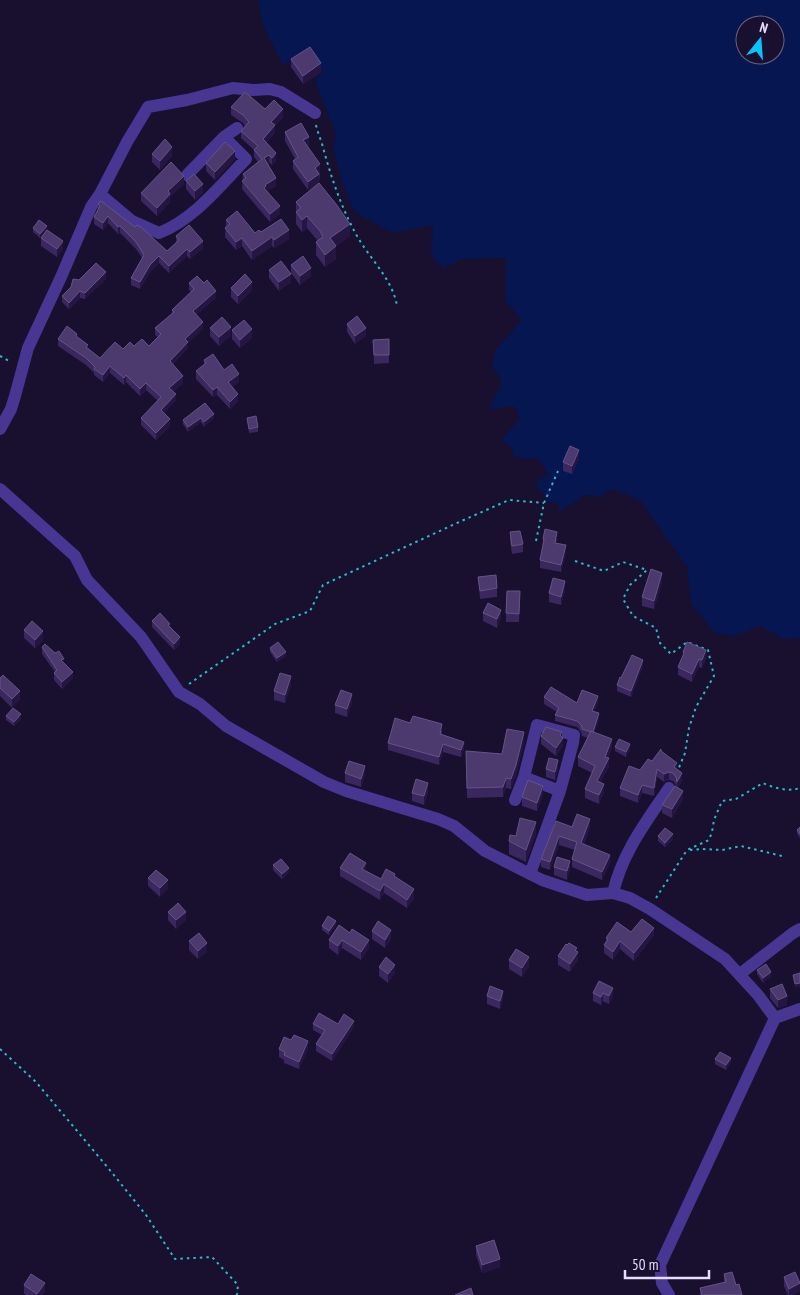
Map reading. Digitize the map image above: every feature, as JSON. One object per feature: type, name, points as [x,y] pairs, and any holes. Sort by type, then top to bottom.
[{"type":"street","points":[[0,429],[11,409],[28,348],[91,207],[148,107],[187,100],[233,88],[270,89],[281,92],[315,113]]},
{"type":"street","points":[[187,175],[224,137],[237,128]]},
{"type":"street","points":[[100,194],[132,221],[159,233],[172,227],[201,205],[246,159],[224,137]]},
{"type":"street","points":[[0,489],[75,556],[87,580],[141,637],[179,692],[200,704],[226,726],[324,782],[438,819],[454,826],[485,851],[530,874],[587,896],[613,893],[630,898],[650,909],[725,960],[740,974],[775,1018]]},
{"type":"street","points":[[515,800],[524,777],[537,725],[574,735],[560,791],[530,874]]},
{"type":"street","points":[[524,777],[560,791]]},
{"type":"street","points":[[613,893],[616,879],[627,851],[669,788]]},
{"type":"street","points":[[740,974],[800,929]]},
{"type":"street","points":[[669,1295],[662,1283],[660,1265],[775,1018],[800,1009]]},
{"type":"path","points":[[315,113],[316,128],[324,149],[330,175],[344,209],[358,236],[391,289],[395,297],[396,306]]},
{"type":"path","points":[[536,540],[544,503],[558,471]]},
{"type":"path","points":[[179,692],[275,624],[310,611],[323,585],[509,500],[544,503]]},
{"type":"path","points":[[575,561],[604,571],[623,562],[647,570],[630,585],[623,599],[633,616],[656,628],[660,643],[671,654],[687,642],[708,650],[714,676],[696,707],[689,728],[685,753],[677,771]]},
{"type":"path","points":[[650,909],[687,850],[709,840],[714,820],[722,801],[736,799],[763,783],[773,788],[800,788]]},
{"type":"path","points":[[687,850],[722,850],[741,846],[782,856]]},
{"type":"path","points":[[0,1049],[36,1082],[103,1162],[146,1215],[175,1259],[212,1257],[238,1286],[236,1295]]},
{"type":"shaded area","points":[[259,0],[800,0],[800,638],[783,639],[760,626],[734,636],[715,633],[691,603],[687,567],[640,500],[613,489],[601,496],[585,495],[559,512],[559,504],[546,502],[546,495],[536,488],[539,479],[548,476],[543,465],[536,458],[514,457],[511,447],[501,440],[520,418],[514,406],[489,409],[502,382],[492,366],[495,350],[522,320],[506,302],[506,258],[463,259],[443,268],[431,255],[433,225],[393,233],[361,216],[353,209],[343,185],[333,148],[336,134],[315,80],[323,72],[309,52],[283,65],[262,23]]},
{"type":"building","points":[[310,47],[321,63],[303,76],[291,59]]},
{"type":"building","points":[[245,92],[265,109],[274,100],[283,109],[271,122],[275,125],[263,139],[276,153],[272,158],[269,155],[264,158],[276,178],[265,185],[264,188],[280,206],[270,214],[242,181],[246,178],[243,174],[262,159],[254,150],[258,146],[241,131],[249,122],[243,115],[231,107]]},
{"type":"building","points":[[301,123],[309,137],[303,140],[320,164],[315,168],[319,174],[308,182],[293,161],[298,157],[285,132]]},
{"type":"building","points":[[165,139],[172,147],[160,161],[152,154]]},
{"type":"building","points":[[225,142],[235,151],[215,172],[206,163]]},
{"type":"building","points":[[171,162],[184,176],[168,191],[170,194],[157,208],[141,193]]},
{"type":"building","points":[[194,174],[203,184],[195,191],[186,181]]},
{"type":"building","points":[[319,183],[350,224],[330,238],[336,246],[325,255],[316,242],[323,237],[320,231],[307,216],[302,220],[296,212],[301,208],[296,202]]},
{"type":"building","points":[[101,201],[135,227],[137,225],[141,227],[167,251],[179,240],[176,236],[189,225],[203,241],[190,252],[187,249],[169,266],[159,256],[150,265],[140,282],[131,278],[144,255],[136,242],[108,216],[103,223],[94,217],[100,206],[98,204]]},
{"type":"building","points":[[237,211],[255,233],[259,230],[261,232],[281,219],[289,230],[274,240],[272,237],[252,251],[242,238],[236,242],[225,228],[230,224],[226,220]]},
{"type":"building","points":[[39,220],[47,226],[40,234],[33,228]]},
{"type":"building","points":[[47,230],[63,241],[57,249],[41,238]]},
{"type":"building","points":[[303,256],[311,268],[300,276],[291,265]]},
{"type":"building","points":[[281,261],[291,274],[279,282],[269,270]]},
{"type":"building","points":[[96,263],[106,272],[85,293],[80,291],[69,303],[62,296],[71,287],[73,279],[79,280]]},
{"type":"building","points":[[245,274],[252,282],[238,296],[231,288]]},
{"type":"building","points":[[197,276],[204,283],[207,280],[216,291],[193,311],[203,322],[185,339],[188,342],[170,361],[183,376],[169,388],[176,394],[161,410],[170,419],[156,433],[141,418],[161,397],[146,383],[140,389],[126,375],[124,378],[110,366],[103,375],[94,369],[95,367],[86,358],[58,339],[67,326],[88,345],[86,347],[100,358],[115,342],[123,349],[130,342],[134,346],[142,339],[149,346],[161,334],[155,328],[174,312],[172,310],[194,289],[189,283]]},
{"type":"building","points":[[357,316],[366,328],[355,336],[347,324]]},
{"type":"building","points":[[222,317],[231,327],[219,337],[210,328]]},
{"type":"building","points":[[244,320],[252,329],[240,340],[232,330]]},
{"type":"building","points":[[389,339],[389,355],[374,355],[373,340]]},
{"type":"building","points":[[213,354],[224,370],[232,364],[239,374],[228,382],[238,394],[230,402],[217,387],[213,390],[196,371],[206,363],[204,360]]},
{"type":"building","points":[[205,403],[214,414],[204,422],[201,418],[188,427],[183,420]]},
{"type":"building","points":[[256,416],[258,427],[249,429],[247,418]]},
{"type":"building","points":[[570,446],[579,450],[572,466],[563,462]]},
{"type":"building","points":[[545,529],[557,532],[555,543],[566,545],[561,565],[540,560]]},
{"type":"building","points":[[520,531],[523,544],[512,546],[510,532]]},
{"type":"building","points":[[651,569],[662,573],[654,601],[642,597]]},
{"type":"building","points":[[496,575],[497,588],[480,591],[478,577]]},
{"type":"building","points":[[553,578],[565,581],[561,597],[549,593]]},
{"type":"building","points":[[507,591],[520,591],[519,614],[506,613]]},
{"type":"building","points":[[488,603],[501,610],[497,619],[483,613]]},
{"type":"building","points":[[160,613],[170,624],[168,625],[180,637],[174,644],[152,621]]},
{"type":"building","points":[[32,621],[43,631],[35,640],[24,630]]},
{"type":"building","points":[[278,642],[286,652],[277,658],[270,648]]},
{"type":"building","points":[[687,642],[706,650],[702,660],[699,659],[692,674],[678,667]]},
{"type":"building","points":[[45,644],[55,653],[59,651],[64,659],[61,660],[73,672],[62,682],[54,673],[57,670],[42,647]]},
{"type":"building","points":[[632,655],[643,660],[631,691],[617,685]]},
{"type":"building","points":[[280,673],[291,676],[285,695],[274,691]]},
{"type":"building","points":[[3,675],[20,691],[12,699],[0,688],[0,678]]},
{"type":"building","points":[[551,687],[577,703],[582,690],[598,696],[592,711],[599,713],[593,732],[582,729],[577,721],[555,715],[559,708],[544,697]]},
{"type":"building","points":[[341,690],[352,694],[347,709],[335,705]]},
{"type":"building","points":[[13,708],[21,714],[14,722],[6,716]]},
{"type":"building","points":[[413,716],[442,724],[440,734],[464,742],[461,750],[443,744],[439,757],[388,743],[395,718],[410,723]]},
{"type":"building","points":[[546,727],[562,732],[560,735],[563,738],[556,748],[541,736]]},
{"type":"building","points":[[507,729],[524,732],[511,779],[506,778],[503,787],[467,788],[466,751],[502,754]]},
{"type":"building","points":[[591,731],[612,739],[605,757],[609,758],[597,781],[604,784],[599,795],[585,789],[595,766],[578,757]]},
{"type":"building","points":[[619,739],[630,744],[626,752],[615,747]]},
{"type":"building","points":[[661,749],[661,751],[677,763],[674,767],[682,773],[677,782],[673,773],[664,774],[657,769],[654,788],[642,785],[638,795],[620,788],[629,766],[640,770],[648,759],[652,761]]},
{"type":"building","points":[[549,758],[558,760],[555,772],[546,769]]},
{"type":"building","points":[[349,761],[365,766],[361,779],[345,773]]},
{"type":"building","points":[[416,779],[428,783],[424,796],[412,793]]},
{"type":"building","points":[[528,780],[543,786],[537,803],[522,797]]},
{"type":"building","points":[[675,786],[683,791],[672,809],[662,805]]},
{"type":"building","points":[[577,814],[590,819],[581,843],[610,855],[602,872],[572,859],[577,842],[559,836],[550,862],[541,859],[556,821],[572,827]]},
{"type":"building","points":[[520,818],[536,822],[526,850],[509,841],[510,835],[516,836]]},
{"type":"building","points":[[665,828],[673,834],[665,843],[658,836]]},
{"type":"building","points":[[350,853],[366,863],[362,869],[381,879],[386,869],[414,889],[407,900],[384,884],[380,891],[340,868]]},
{"type":"building","points":[[557,857],[570,861],[567,871],[554,867]]},
{"type":"building","points":[[281,859],[289,868],[282,874],[273,865]]},
{"type":"building","points":[[156,870],[168,880],[160,888],[148,878]]},
{"type":"building","points":[[178,903],[186,912],[176,920],[168,912]]},
{"type":"building","points":[[328,916],[336,921],[329,931],[322,926]]},
{"type":"building","points":[[642,919],[654,928],[634,953],[620,941],[613,952],[604,945],[608,939],[606,938],[617,922],[631,932]]},
{"type":"building","points":[[378,921],[391,930],[385,940],[372,931]]},
{"type":"building","points":[[339,925],[350,933],[352,929],[369,940],[361,952],[342,940],[338,946],[329,940]]},
{"type":"building","points":[[199,933],[207,943],[198,951],[189,941]]},
{"type":"building","points":[[569,943],[577,948],[575,950],[578,952],[570,964],[558,956],[566,944]]},
{"type":"building","points":[[516,949],[529,957],[522,968],[509,960]]},
{"type":"building","points":[[386,957],[395,965],[388,974],[379,967]]},
{"type":"building","points":[[766,964],[771,972],[763,978],[757,970]]},
{"type":"building","points":[[800,973],[800,983],[795,984],[793,975]]},
{"type":"building","points":[[599,981],[613,988],[609,996],[603,993],[601,997],[593,993]]},
{"type":"building","points":[[782,984],[787,996],[778,1000],[770,989]]},
{"type":"building","points":[[490,986],[503,991],[500,1001],[487,996]]},
{"type":"building","points":[[319,1013],[338,1024],[344,1014],[354,1021],[332,1054],[316,1044],[325,1030],[313,1024]]},
{"type":"building","points":[[294,1035],[308,1041],[299,1062],[284,1055],[285,1052],[279,1049],[284,1037],[291,1040]]},
{"type":"building","points":[[720,1052],[731,1058],[726,1065],[715,1059]]},
{"type":"building","points":[[494,1240],[500,1259],[482,1265],[476,1246]]},
{"type":"building","points":[[732,1272],[736,1285],[739,1284],[742,1295],[702,1295],[700,1288],[726,1282],[724,1274]]},
{"type":"building","points":[[795,1272],[800,1283],[789,1289],[784,1277]]},
{"type":"building","points":[[31,1274],[45,1283],[37,1294],[24,1285]]},
{"type":"building","points":[[471,1288],[473,1295],[455,1295]]}]
